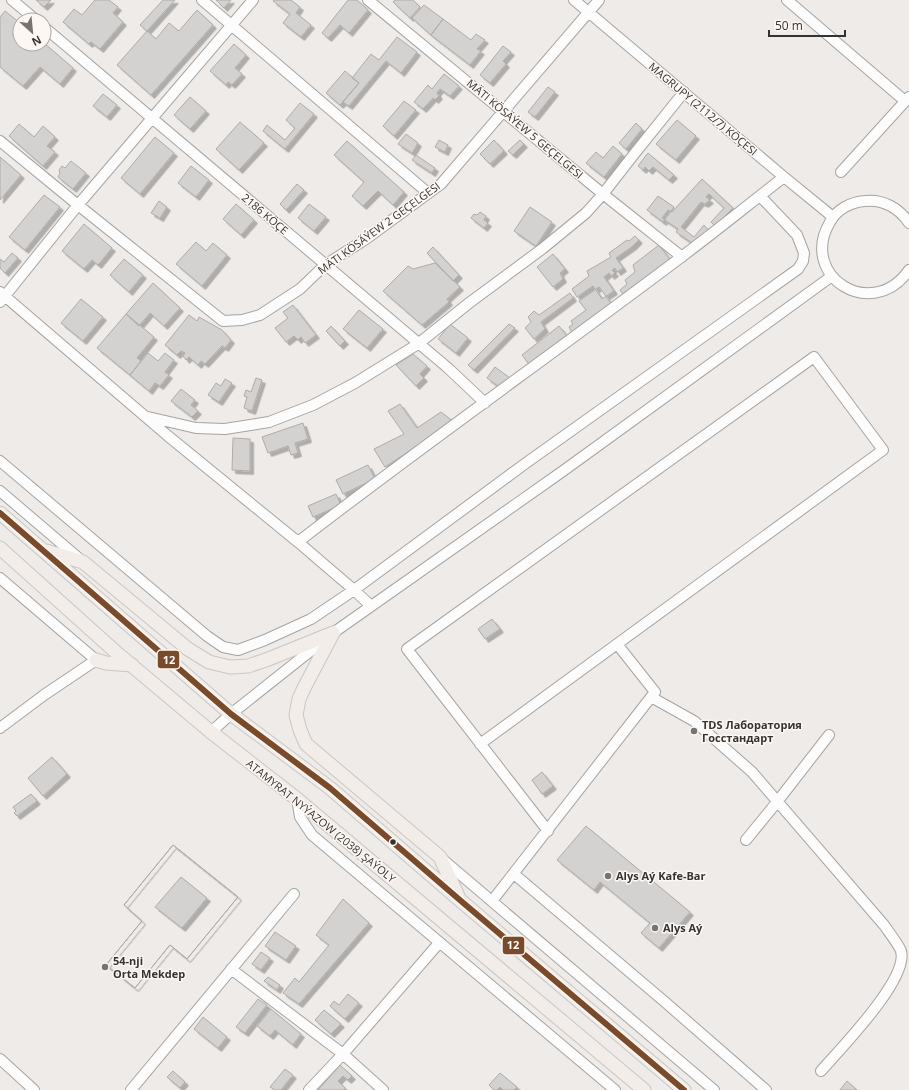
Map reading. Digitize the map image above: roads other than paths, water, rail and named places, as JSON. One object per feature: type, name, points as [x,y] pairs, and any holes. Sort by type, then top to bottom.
[{"type":"main road","points":[[0,513],[231,714],[330,788],[461,902],[684,1090]]},
{"type":"main road","name":"ATAMYRAT NYÝAZOW (2038) ŞAÝOLY","points":[[0,548],[132,665],[211,732],[297,799],[644,1090]]},
{"type":"main road","points":[[41,549],[83,562],[188,649],[209,662],[230,667],[248,666],[333,633]]},
{"type":"main road","points":[[139,608],[163,655]]},
{"type":"main road","points":[[333,633],[299,699],[296,715],[306,744],[440,857],[461,902]]},
{"type":"main road","points":[[96,660],[106,663],[132,665]]},
{"type":"main road","points":[[330,788],[368,796]]},
{"type":"street","points":[[12,0],[26,12]]},
{"type":"street","points":[[202,0],[428,193]]},
{"type":"street","points":[[253,0],[78,205],[2,297],[298,542],[371,606]]},
{"type":"street","name":"MÄTI KÖSÄÝEW 5 GEÇELGESI","points":[[368,0],[603,194],[682,257]]},
{"type":"street","name":"MAGRUPY (2112/7) KÖÇESI","points":[[574,0],[833,217]]},
{"type":"street","name":"MÄTI KÖSÄÝEW 2 GEÇELGESI","points":[[0,141],[223,320],[242,320],[260,315],[300,289],[325,265],[366,239],[441,184],[599,0]]},
{"type":"street","points":[[787,0],[907,99],[841,172]]},
{"type":"street","name":"2186 KÖÇE","points":[[52,34],[448,368],[485,403]]},
{"type":"street","points":[[145,416],[196,428],[225,429],[269,422],[313,405],[355,383],[418,344],[469,303],[542,249],[586,213],[603,194],[684,92]]},
{"type":"street","points":[[298,542],[385,474],[485,403],[682,257],[784,177]]},
{"type":"street","points":[[0,461],[207,636],[223,647],[238,650],[265,640],[311,619],[354,590],[526,463],[798,269],[803,261],[804,253],[797,235],[760,196]]},
{"type":"street","points":[[909,222],[899,211],[886,204],[872,200],[857,202],[844,208],[833,217],[825,231],[822,246],[824,262],[832,276],[844,287],[858,293],[874,294],[889,289],[902,280],[909,270]]},
{"type":"street","points":[[211,732],[231,714],[333,633],[563,471],[832,276]]},
{"type":"street","points":[[480,744],[883,450],[814,357],[407,649],[480,744],[548,831]]},
{"type":"street","points":[[0,491],[83,562]]},
{"type":"street","points":[[0,578],[96,660],[44,695],[0,728]]},
{"type":"street","points":[[492,901],[655,692],[618,644]]},
{"type":"street","points":[[651,697],[694,721],[752,772],[884,925],[901,951],[900,969],[881,1001],[821,1071]]},
{"type":"street","points":[[746,840],[829,735]]},
{"type":"street","points":[[297,799],[300,817],[312,835],[615,1090]]},
{"type":"street","points":[[440,857],[714,1090]]},
{"type":"street","points":[[514,874],[766,1090]]},
{"type":"street","points":[[131,1090],[294,894]]},
{"type":"street","points":[[309,1090],[343,1054],[439,943]]},
{"type":"street","points":[[231,969],[343,1054],[383,1090]]},
{"type":"street","points":[[0,1059],[34,1090]]},
{"type":"place","name":"TDS Лаборатория Госстандарт","points":[[694,731]]},
{"type":"place","name":"Alys Aý Kafe-Bar","points":[[608,876]]},
{"type":"place","name":"Alys Aý","points":[[655,928]]},
{"type":"place","name":"54-nji Orta Mekdep","points":[[105,967]]}]
